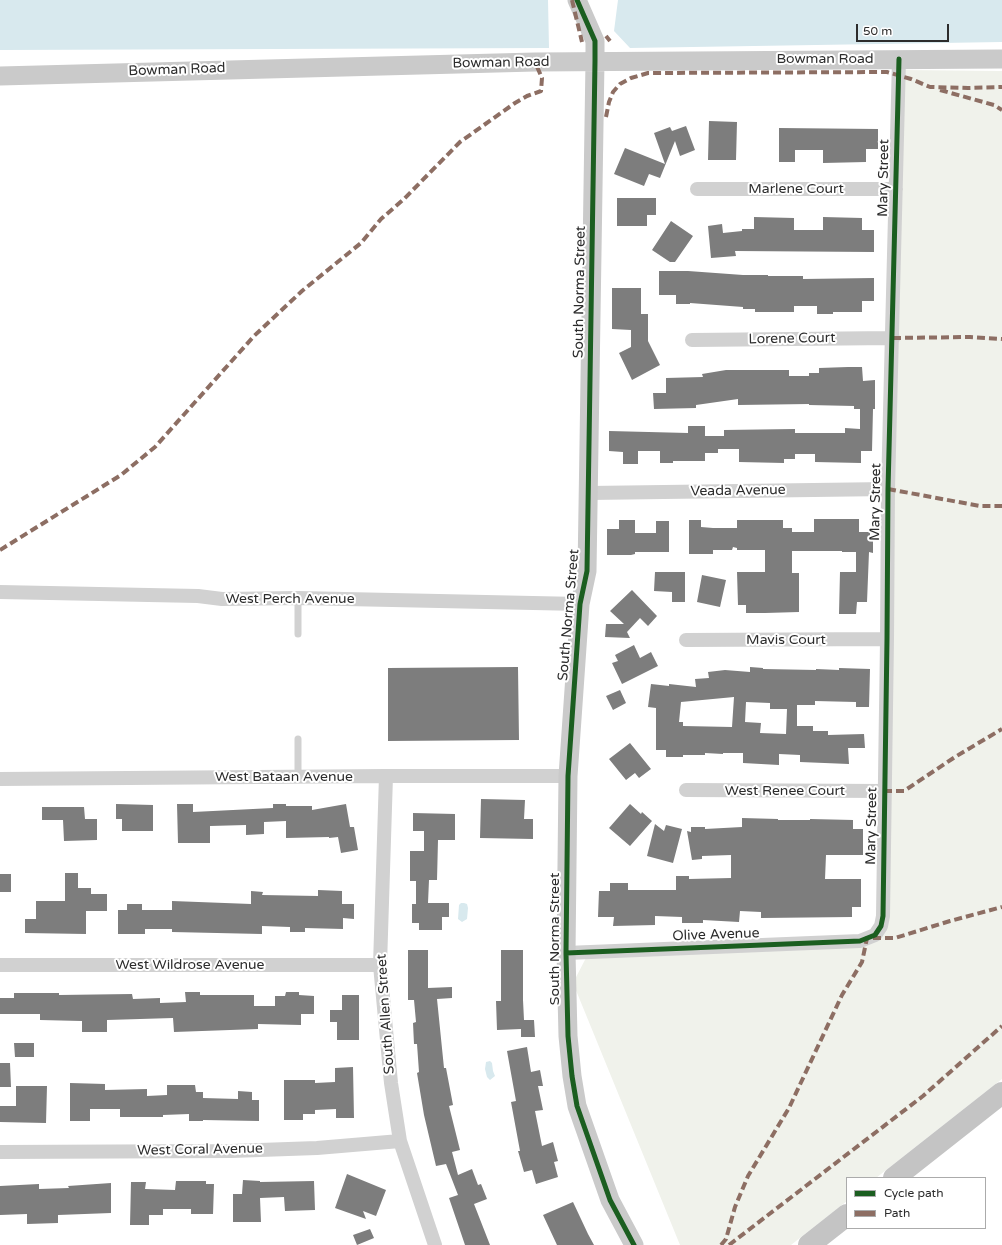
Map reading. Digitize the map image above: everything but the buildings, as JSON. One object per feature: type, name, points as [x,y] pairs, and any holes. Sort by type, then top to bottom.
[{"type":"main road","points":[[895,1177],[1002,1093]]},
{"type":"main road","points":[[918,1177],[1002,1112]]},
{"type":"main road","points":[[809,1245],[846,1216]]},
{"type":"main road","points":[[830,1245],[851,1229]]},
{"type":"street","name":"South Norma Street","points":[[578,1],[595,41],[595,61],[587,571],[580,604],[568,776],[566,953],[568,1036],[577,1106],[610,1200],[634,1245]]},
{"type":"street","name":"Mary Street","points":[[867,938],[875,935],[881,926],[882,916],[888,489],[899,59]]},
{"type":"street","name":"Bowman Road","points":[[0,76],[267,68],[595,61],[1002,59]]},
{"type":"street","name":"Marlene Court","points":[[697,189],[896,189]]},
{"type":"street","name":"Lorene Court","points":[[692,340],[893,338]]},
{"type":"street","name":"Veada Avenue","points":[[589,493],[888,489]]},
{"type":"street","name":"West Perch Avenue","points":[[0,592],[198,596],[222,599],[298,598],[580,604]]},
{"type":"street","name":"Mavis Court","points":[[686,640],[887,639]]},
{"type":"street","name":"South Allen Street","points":[[386,776],[380,965],[391,1083],[400,1141],[435,1245]]},
{"type":"street","name":"West Bataan Avenue","points":[[0,779],[568,776]]},
{"type":"street","name":"West Renee Court","points":[[686,790],[884,791]]},
{"type":"street","name":"Olive Avenue","points":[[566,953],[860,941],[867,938]]},
{"type":"street","name":"West Wildrose Avenue","points":[[0,965],[380,965]]},
{"type":"street","name":"West Coral Avenue","points":[[0,1152],[231,1151],[317,1148],[400,1141]]},
{"type":"lane","points":[[298,598],[298,634]]},
{"type":"lane","points":[[298,739],[298,777]]},
{"type":"shaded area","points":[[0,0],[548,0],[549,48],[0,50]]},
{"type":"shaded area","points":[[618,0],[1002,0],[1002,42],[630,48],[614,31]]},
{"type":"shaded area","points":[[903,70],[1002,71],[1002,1079],[877,1177],[846,1177],[846,1202],[791,1245],[680,1245],[573,983],[588,954],[870,938],[884,929]]},
{"type":"shaded area","points":[[461,903],[467,904],[468,908],[467,919],[462,922],[458,919],[459,905]]},
{"type":"shaded area","points":[[490,1061],[492,1063],[495,1076],[490,1080],[487,1077],[485,1069],[486,1062]]},
{"type":"marked path","points":[[572,0],[582,42]]},
{"type":"marked path","points":[[606,36],[610,41]]},
{"type":"marked path","points":[[0,550],[121,475],[155,447],[254,336],[302,291],[361,243],[381,219],[404,199],[460,142],[515,103],[527,96],[541,91],[542,78],[535,62]]},
{"type":"marked path","points":[[606,117],[613,92],[620,84],[631,78],[648,73],[887,72],[911,79],[930,87],[1002,87]]},
{"type":"marked path","points":[[940,90],[994,105],[1002,110]]},
{"type":"marked path","points":[[893,338],[970,337],[1002,339]]},
{"type":"marked path","points":[[888,489],[980,506],[1002,506]]},
{"type":"marked path","points":[[884,791],[904,791],[955,757],[1002,729]]},
{"type":"marked path","points":[[721,1245],[726,1239],[735,1207],[748,1176],[789,1108],[842,995],[862,962],[867,938],[895,938],[1002,907]]},
{"type":"marked path","points":[[729,1245],[923,1096],[1002,1026]]},
{"type":"cycle path","points":[[577,0],[595,41],[595,61],[587,571],[580,604],[568,776],[566,953],[568,1036],[577,1106],[610,1200],[634,1245]]},
{"type":"cycle path","points":[[566,953],[860,941],[875,935],[881,926],[883,916],[888,489],[899,59]]}]
